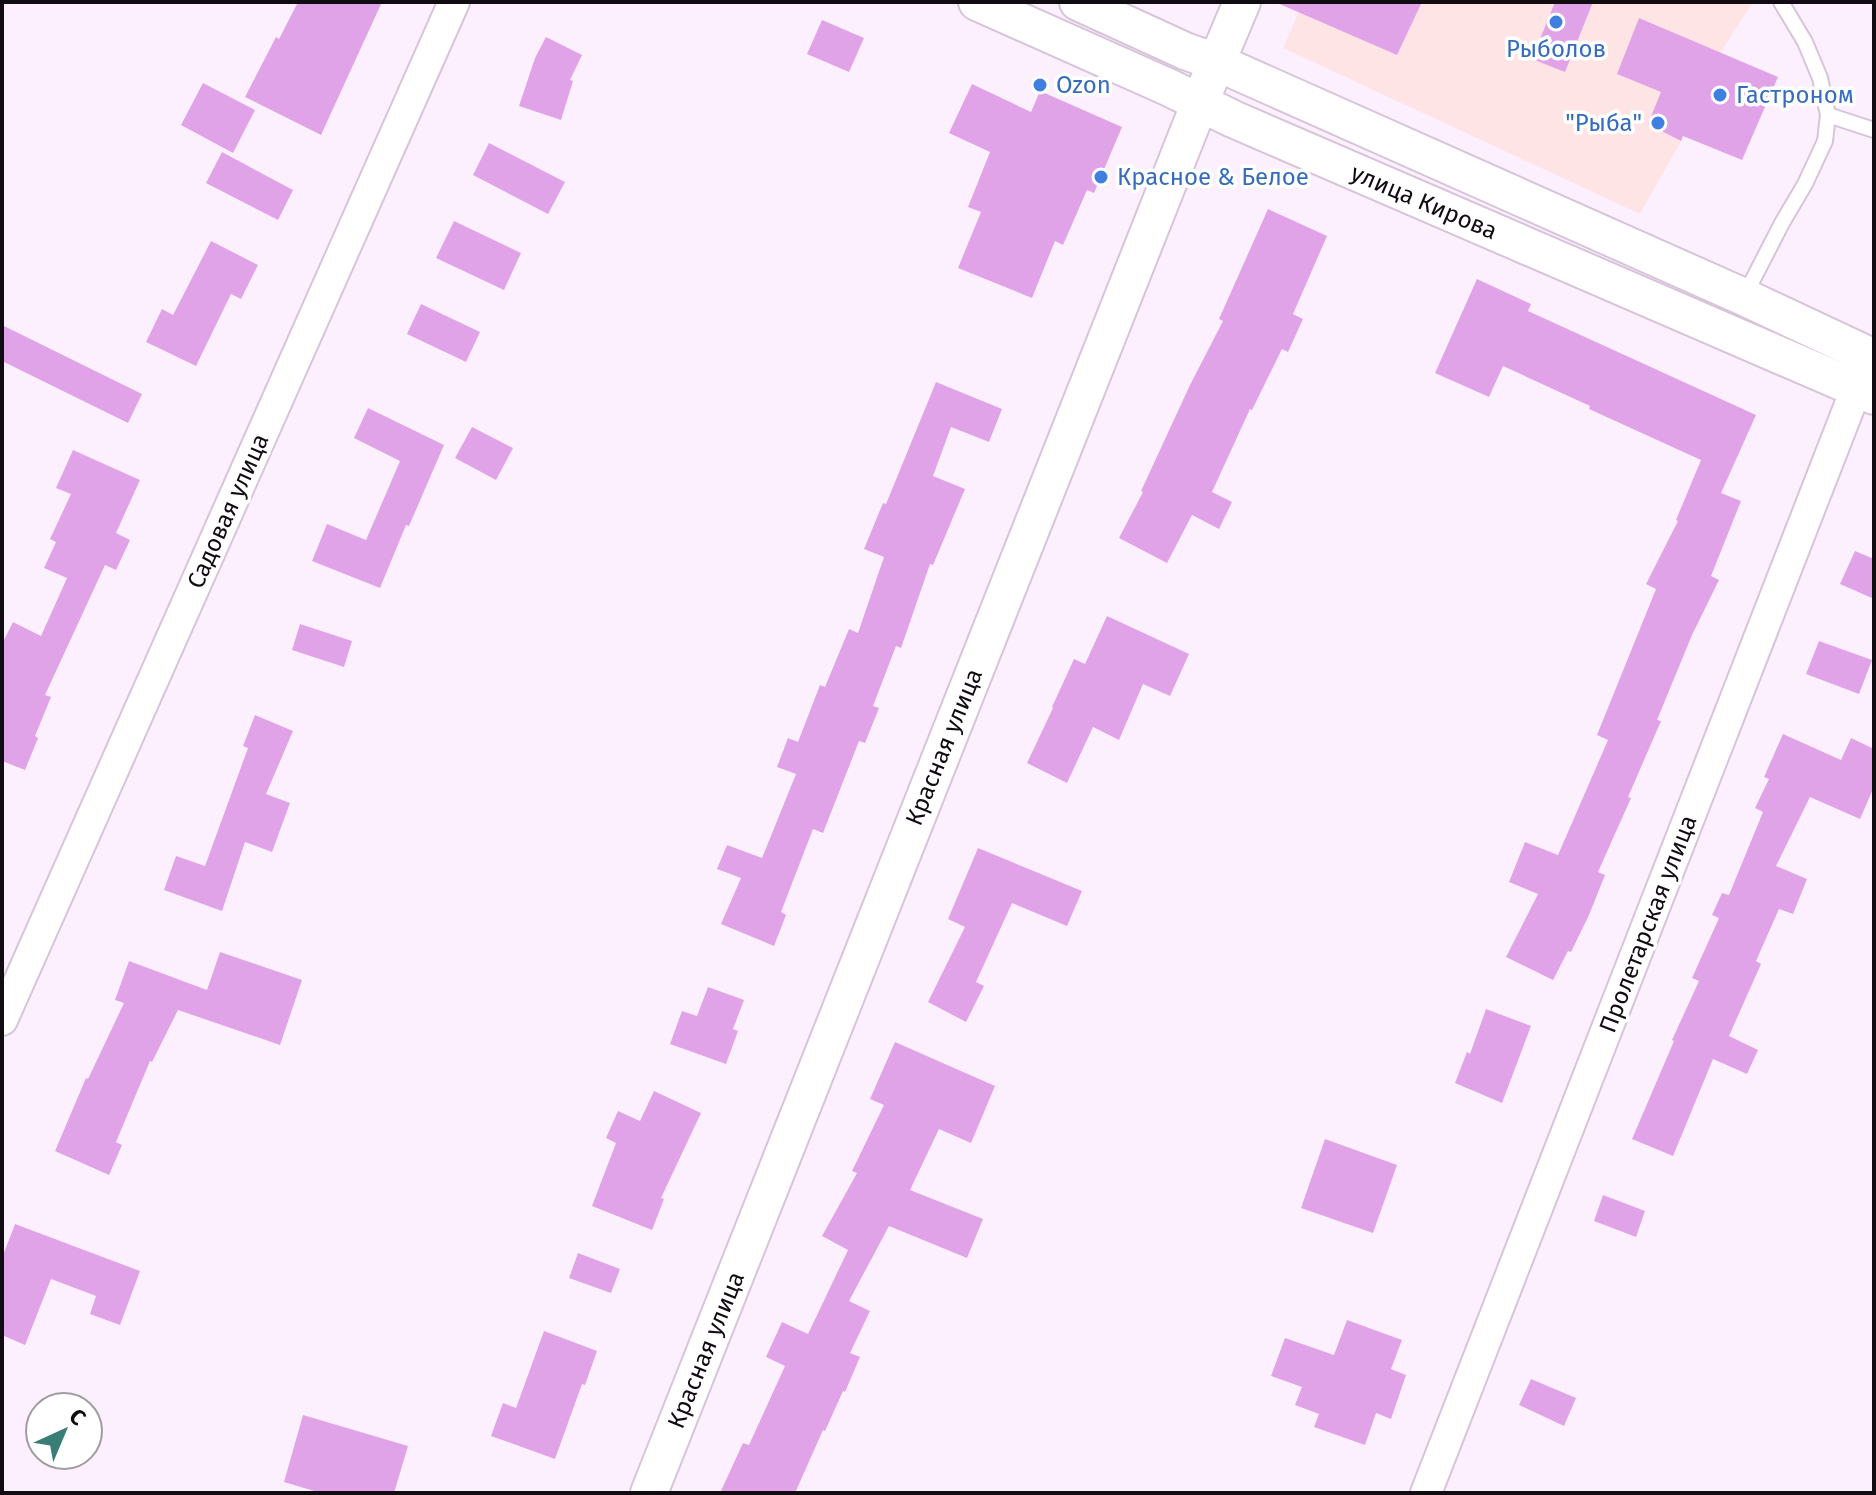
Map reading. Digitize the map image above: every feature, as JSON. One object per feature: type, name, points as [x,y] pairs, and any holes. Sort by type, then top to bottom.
[{"type":"street","name":"Садовая улица","points":[[2,1020],[454,2]]},
{"type":"street","name":"улица Кирова","points":[[977,2],[1199,103],[1866,393]]},
{"type":"street","name":"улица Кирова","points":[[1078,2],[1744,297],[1871,357]]},
{"type":"street","name":"Красная улица","points":[[649,1493],[1199,103],[1242,2]]},
{"type":"street","name":"Пролетарская улица","points":[[1426,1493],[1866,393],[1871,357]]},
{"type":"lane","points":[[1744,297],[1825,141],[1828,115],[1820,78],[1805,42],[1781,2]]},
{"type":"lane","points":[[1828,115],[1874,130]]},
{"type":"shaded area","points":[[1303,2],[1753,2],[1704,79],[1681,141],[1640,214],[1283,48]]},
{"type":"building","points":[[298,2],[382,2],[321,135],[245,97]]},
{"type":"building","points":[[1275,2],[1422,2],[1397,55]]},
{"type":"building","points":[[1555,2],[1593,2],[1565,72],[1532,59]]},
{"type":"building","name":"Гастроном","points":[[1639,18],[1778,77],[1742,160],[1683,136],[1681,141],[1648,124],[1661,92],[1617,74]]},
{"type":"building","points":[[822,20],[864,38],[849,72],[807,54]]},
{"type":"building","points":[[546,37],[582,55],[570,80],[573,81],[561,120],[519,106],[535,58]]},
{"type":"building","points":[[203,83],[255,110],[233,153],[181,125]]},
{"type":"building","points":[[972,84],[1031,112],[1040,91],[1122,127],[1094,193],[1087,190],[1063,245],[1055,241],[1032,298],[958,268],[981,212],[968,207],[990,152],[949,133]]},
{"type":"building","points":[[489,143],[565,182],[548,214],[473,175]]},
{"type":"building","points":[[222,152],[293,190],[278,220],[206,183]]},
{"type":"building","points":[[1268,209],[1327,236],[1293,314],[1303,319],[1288,352],[1282,349],[1250,409],[1212,492],[1232,502],[1219,529],[1192,515],[1167,563],[1119,538],[1223,321],[1219,319]]},
{"type":"building","points":[[454,221],[521,253],[504,290],[436,258]]},
{"type":"building","points":[[211,241],[258,265],[241,299],[231,294],[196,366],[146,342],[162,309],[173,315]]},
{"type":"building","points":[[1477,279],[1531,304],[1528,311],[1756,415],[1721,493],[1741,501],[1711,576],[1719,580],[1692,635],[1657,720],[1661,721],[1628,797],[1631,798],[1598,872],[1605,875],[1589,915],[1553,980],[1506,957],[1538,894],[1509,882],[1525,842],[1558,855],[1608,740],[1597,735],[1656,589],[1646,584],[1678,521],[1701,460],[1503,366],[1489,397],[1435,373]]},
{"type":"building","points":[[421,304],[480,332],[466,362],[407,334]]},
{"type":"building","points":[[2,325],[142,394],[128,423],[2,361]]},
{"type":"building","points":[[936,382],[1002,409],[989,442],[951,427],[933,476],[965,489],[933,565],[930,564],[901,648],[896,646],[873,706],[879,708],[865,743],[859,741],[823,833],[813,829],[781,912],[786,915],[774,946],[721,924],[741,878],[717,869],[727,845],[762,858],[796,774],[777,767],[788,738],[798,742],[820,685],[825,687],[849,629],[858,633],[884,557],[864,549]]},
{"type":"building","points":[[368,408],[444,445],[380,588],[312,561],[327,524],[366,540],[400,461],[354,438]]},
{"type":"building","points":[[472,427],[513,448],[496,480],[455,458]]},
{"type":"building","points":[[73,450],[140,480],[116,533],[130,540],[116,570],[105,565],[45,695],[51,697],[25,770],[2,761],[2,644],[13,622],[41,636],[67,578],[44,568],[56,542],[50,539],[71,494],[56,488]]},
{"type":"building","points":[[1855,551],[1874,559],[1874,599],[1840,584]]},
{"type":"building","points":[[1107,616],[1189,654],[1170,696],[1143,684],[1119,740],[1093,727],[1067,783],[1027,763],[1074,659],[1085,664]]},
{"type":"building","points":[[300,624],[352,641],[344,667],[292,650]]},
{"type":"building","points":[[1819,641],[1872,660],[1859,694],[1806,674]]},
{"type":"building","points":[[255,715],[293,731],[266,794],[290,803],[272,852],[245,842],[222,911],[164,890],[176,856],[205,866],[248,748],[243,746]]},
{"type":"building","points":[[1783,734],[1841,760],[1851,738],[1874,749],[1874,787],[1860,819],[1810,797],[1776,866],[1807,879],[1793,914],[1779,909],[1756,961],[1761,964],[1729,1036],[1758,1050],[1747,1074],[1713,1059],[1673,1156],[1632,1139],[1699,981],[1692,978],[1719,918],[1712,915],[1722,893],[1729,895],[1763,812],[1755,808],[1769,779],[1764,777]]},
{"type":"building","points":[[978,848],[1082,891],[1067,926],[1012,903],[976,982],[984,986],[966,1022],[928,1002],[965,927],[948,919]]},
{"type":"building","points":[[220,952],[302,980],[280,1045],[178,1010],[150,1061],[116,1142],[122,1145],[109,1175],[55,1151],[86,1078],[124,1003],[115,1000],[129,961],[207,990]]},
{"type":"building","points":[[708,987],[744,1000],[733,1029],[738,1031],[726,1064],[670,1044],[682,1011],[697,1016]]},
{"type":"building","points":[[1486,1009],[1531,1026],[1502,1103],[1455,1083],[1467,1052],[1470,1054]]},
{"type":"building","points":[[895,1042],[995,1086],[971,1143],[939,1129],[910,1190],[983,1219],[967,1258],[889,1226],[849,1301],[870,1311],[850,1353],[860,1357],[795,1493],[720,1493],[743,1443],[749,1445],[785,1366],[766,1357],[782,1322],[808,1334],[848,1250],[822,1236],[857,1173],[852,1171],[884,1105],[870,1099]]},
{"type":"building","points":[[654,1091],[701,1113],[661,1198],[664,1199],[652,1230],[592,1206],[616,1143],[606,1138],[618,1111],[640,1121]]},
{"type":"building","points":[[1325,1139],[1397,1165],[1373,1233],[1301,1208]]},
{"type":"building","points":[[1603,1195],[1645,1211],[1636,1237],[1594,1221]]},
{"type":"building","points":[[15,1224],[140,1271],[120,1325],[90,1314],[96,1296],[51,1279],[25,1345],[2,1335],[2,1258]]},
{"type":"building","points":[[578,1253],[620,1269],[611,1293],[569,1278]]},
{"type":"building","points":[[1347,1320],[1402,1340],[1391,1369],[1406,1375],[1391,1419],[1376,1413],[1365,1445],[1314,1427],[1319,1414],[1295,1405],[1302,1387],[1271,1376],[1285,1338],[1334,1355]]},
{"type":"building","points":[[544,1331],[597,1351],[555,1459],[491,1436],[503,1403],[516,1408]]},
{"type":"building","points":[[1531,1379],[1576,1398],[1564,1426],[1519,1405]]},
{"type":"building","points":[[303,1415],[408,1446],[394,1493],[321,1493],[284,1482]]},
{"type":"place","name":"Рыболов","points":[[1556,22]]},
{"type":"place","name":"Ozon","points":[[1040,85]]},
{"type":"place","name":"Гастроном","points":[[1720,95]]},
{"type":"place","name":"\"Рыба\"","points":[[1658,123]]},
{"type":"place","name":"Красное & Белое","points":[[1101,177]]}]
